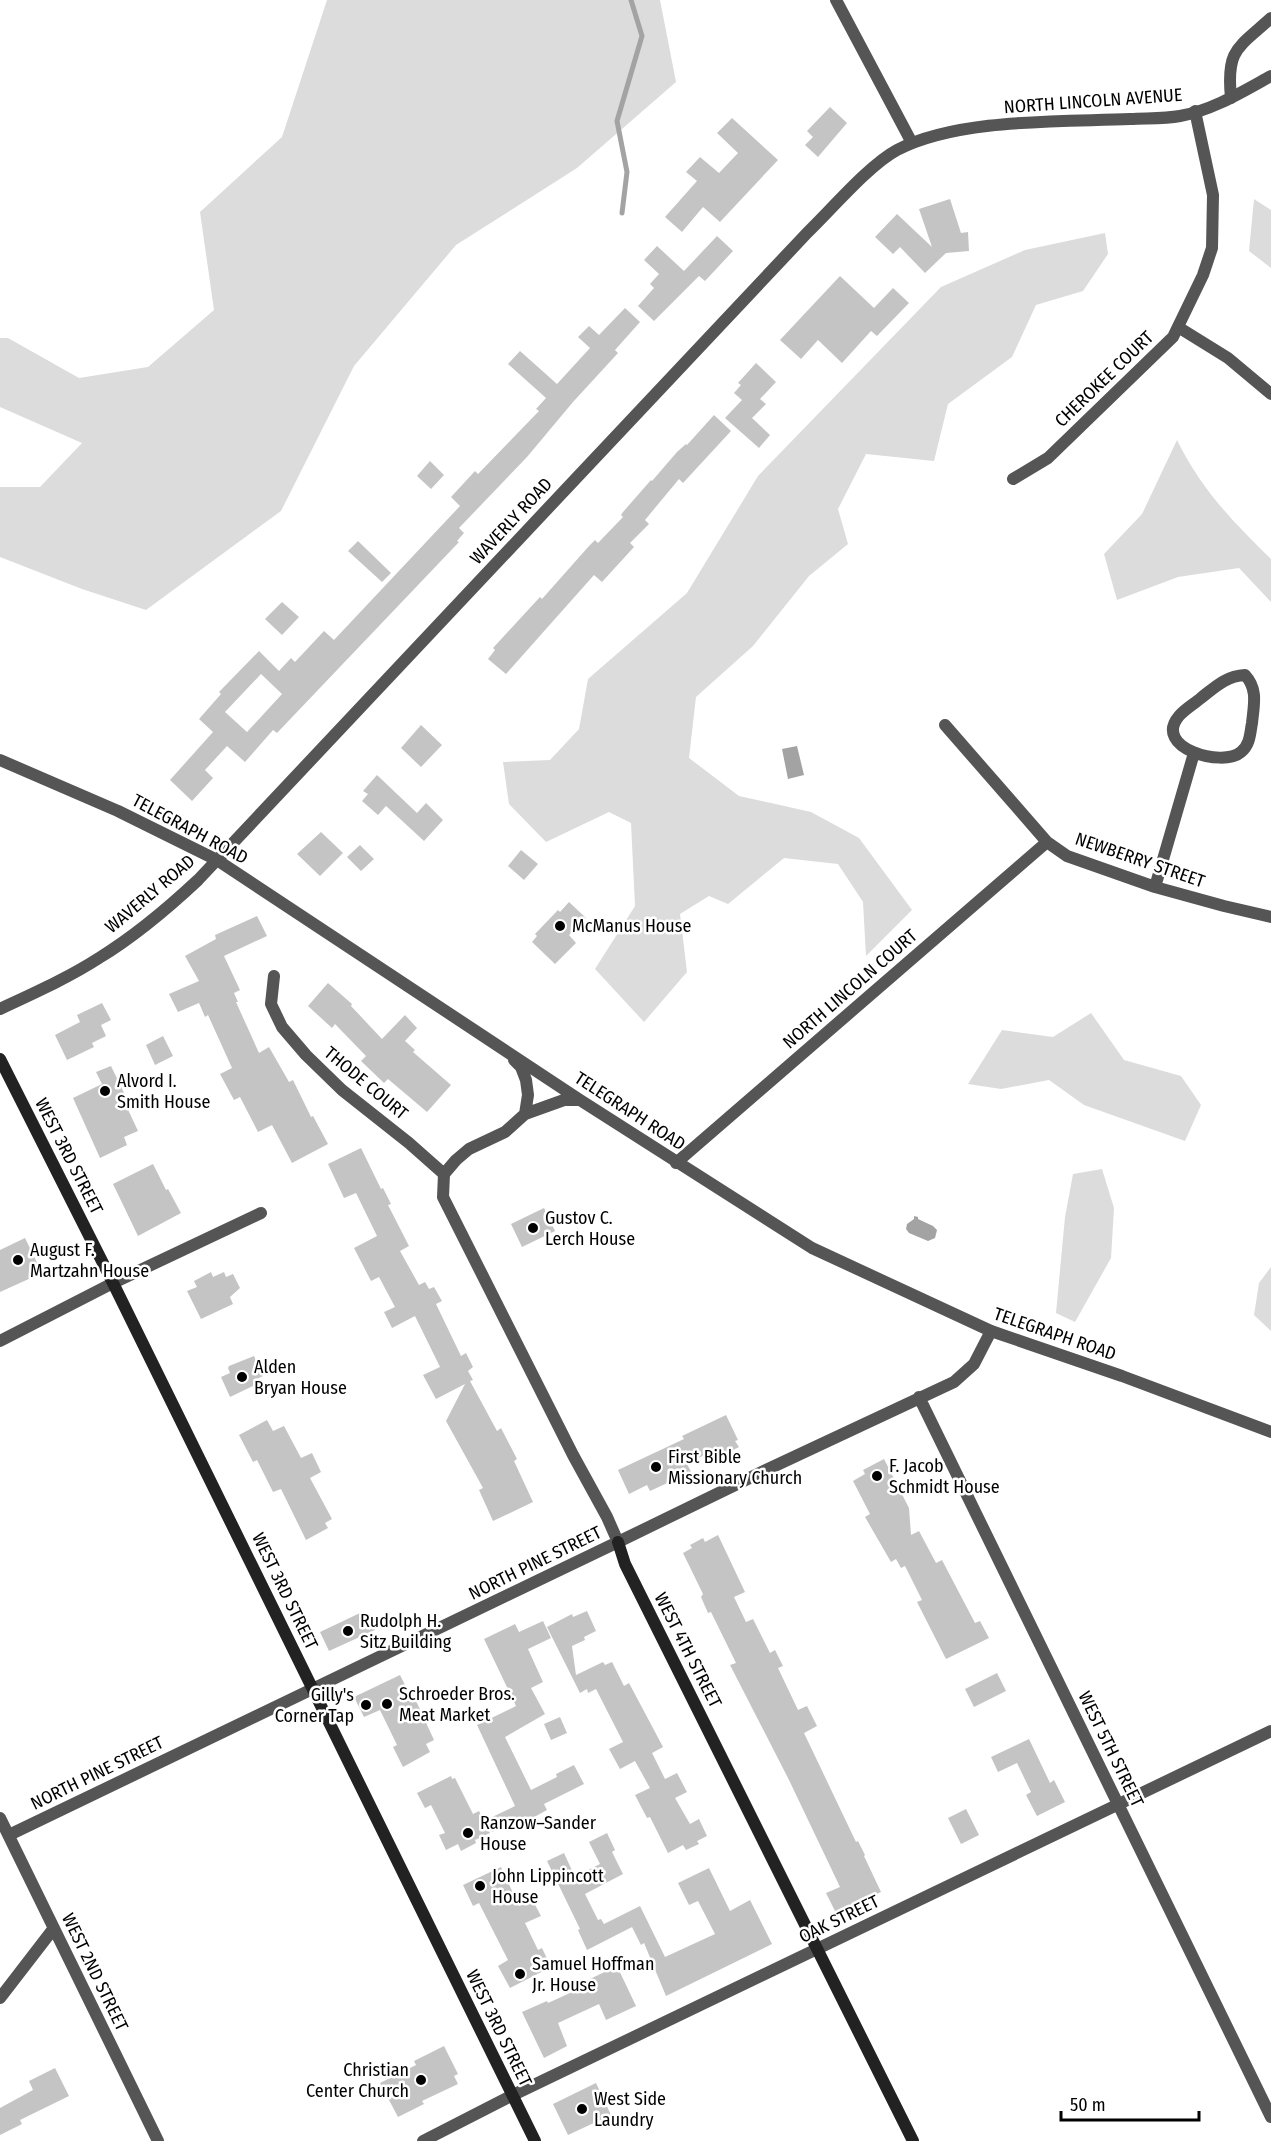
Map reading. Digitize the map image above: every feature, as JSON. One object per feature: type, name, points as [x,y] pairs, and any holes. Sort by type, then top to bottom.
[{"type":"main road","name":"WEST 3RD STREET","points":[[0,1059],[113,1283],[535,2141]]},
{"type":"main road","name":"WEST 4TH STREET","points":[[618,1542],[625,1564],[913,2141]]},
{"type":"street","points":[[836,0],[912,143]]},
{"type":"street","points":[[1231,98],[1229,74],[1234,52],[1271,18]]},
{"type":"street","name":"NORTH LINCOLN AVENUE","points":[[912,143],[934,136],[996,126],[1180,116],[1217,105],[1271,76]]},
{"type":"street","name":"CHEROKEE COURT","points":[[1013,479],[1048,458],[1173,337],[1178,327],[1203,275],[1212,248],[1212,195],[1195,111]]},
{"type":"street","name":"WAVERLY ROAD","points":[[0,1009],[64,978],[127,939],[166,909],[217,860],[807,233],[874,167],[894,152],[912,143]]},
{"type":"street","points":[[1178,327],[1228,358],[1271,394]]},
{"type":"street","points":[[1245,675],[1254,691],[1249,743],[1235,757],[1225,759],[1194,753],[1179,745],[1174,737],[1174,727],[1178,717],[1222,681],[1233,676],[1245,675]]},
{"type":"street","name":"NEWBERRY STREET","points":[[945,725],[1047,842],[1067,856],[1155,887],[1271,917]]},
{"type":"street","points":[[1155,887],[1194,753]]},
{"type":"street","name":"TELEGRAPH ROAD","points":[[0,760],[118,811],[217,860],[676,1163],[812,1248],[991,1331],[1122,1376],[1271,1432]]},
{"type":"street","name":"NORTH LINCOLN COURT","points":[[676,1163],[1047,842]]},
{"type":"street","name":"THODE COURT","points":[[274,976],[271,1004],[282,1027],[306,1055],[342,1090],[444,1174]]},
{"type":"street","points":[[510,1054],[521,1067],[526,1080],[528,1095],[525,1114]]},
{"type":"street","points":[[444,1174],[469,1149],[505,1132],[525,1114],[564,1100],[580,1100]]},
{"type":"street","name":"WEST 4TH STREET","points":[[444,1174],[443,1197],[618,1542]]},
{"type":"street","points":[[0,1341],[113,1283],[261,1213]]},
{"type":"street","name":"NORTH PINE STREET","points":[[9,1836],[954,1382],[974,1364],[991,1331]]},
{"type":"street","name":"WEST 5TH STREET","points":[[919,1397],[1271,2117]]},
{"type":"street","name":"OAK STREET","points":[[423,2141],[513,2095],[1271,1731]]},
{"type":"street","name":"WEST 2ND STREET","points":[[0,1818],[159,2141]]},
{"type":"street","points":[[0,1998],[54,1928]]},
{"type":"shaded area","points":[[327,0],[660,0],[676,82],[577,168],[456,245],[354,366],[281,511],[146,610],[82,589],[0,557],[0,487],[40,487],[82,443],[0,407],[0,338],[8,338],[79,378],[148,367],[214,310],[200,212],[282,137]]},
{"type":"shaded area","points":[[1254,199],[1271,210],[1271,268],[1249,251]]},
{"type":"shaded area","points":[[1105,233],[1108,254],[1083,291],[1036,305],[1012,357],[948,404],[934,461],[866,454],[838,509],[848,544],[809,576],[753,646],[696,697],[689,758],[739,796],[811,812],[859,838],[912,910],[866,956],[863,902],[838,864],[784,858],[728,904],[709,896],[680,914],[687,972],[644,1022],[595,969],[635,906],[631,823],[609,812],[546,842],[509,804],[503,762],[550,760],[579,729],[588,679],[687,593],[758,476],[941,287],[1025,250]]},
{"type":"shaded area","points":[[1177,440],[1207,489],[1271,559],[1271,602],[1239,568],[1178,577],[1117,600],[1104,554],[1142,514]]},
{"type":"shaded area","points":[[797,746],[804,775],[788,779],[782,749]]},
{"type":"shaded area","points":[[1091,1013],[1124,1060],[1181,1076],[1201,1105],[1185,1141],[1084,1105],[1049,1080],[1001,1089],[968,1084],[1002,1030],[1053,1037]]},
{"type":"shaded area","points":[[1102,1169],[1114,1208],[1111,1258],[1075,1322],[1056,1313],[1065,1217],[1073,1174]]},
{"type":"shaded area","points":[[914,1216],[937,1230],[935,1238],[928,1241],[909,1233],[906,1229],[907,1224],[914,1219]]},
{"type":"shaded area","points":[[1271,1267],[1271,1331],[1254,1315],[1259,1283]]},
{"type":"building","points":[[830,107],[847,123],[818,157],[805,145],[813,137],[807,131]]},
{"type":"building","points":[[732,118],[778,160],[720,222],[703,207],[682,232],[665,217],[697,181],[686,172],[700,157],[719,173],[738,153],[717,133]]},
{"type":"building","points":[[950,199],[961,233],[968,232],[969,251],[946,253],[925,273],[900,247],[893,254],[875,237],[897,214],[932,247],[919,209]]},
{"type":"building","points":[[717,236],[733,251],[705,281],[699,276],[654,321],[638,306],[654,288],[650,284],[659,274],[644,260],[657,246],[684,271]]},
{"type":"building","points":[[840,276],[874,308],[893,288],[909,303],[877,336],[871,331],[842,363],[818,340],[801,359],[780,340]]},
{"type":"building","points":[[625,308],[640,322],[615,350],[618,353],[527,457],[459,528],[464,533],[457,541],[459,542],[277,733],[273,730],[245,762],[227,746],[205,770],[213,778],[192,801],[170,780],[213,732],[199,719],[221,694],[219,692],[259,651],[279,671],[291,658],[295,662],[324,631],[334,640],[460,506],[451,497],[475,471],[478,474],[539,411],[536,409],[546,398],[508,364],[520,351],[557,384],[590,348],[578,337],[589,326],[599,335]],"holes":[[[261,674],[282,694],[247,732],[225,712]]]},
{"type":"building","points":[[756,363],[776,382],[760,399],[766,404],[752,418],[770,435],[759,448],[725,418],[742,400],[734,393],[741,385],[738,383]]},
{"type":"building","points":[[714,415],[731,431],[683,483],[679,479],[645,520],[649,524],[630,543],[634,547],[602,582],[594,575],[506,674],[488,659],[495,650],[493,648],[540,597],[542,599],[595,540],[598,543],[623,517],[621,515],[623,512],[651,480]]},
{"type":"building","points":[[430,461],[444,475],[431,489],[417,476]]},
{"type":"building","points":[[358,541],[391,573],[382,582],[348,551]]},
{"type":"building","points":[[282,602],[299,617],[282,635],[265,619]]},
{"type":"building","points":[[421,725],[442,745],[421,767],[401,748]]},
{"type":"building","points":[[377,775],[417,813],[426,803],[443,820],[424,841],[386,806],[378,815],[362,801],[368,794],[363,791]]},
{"type":"building","points":[[321,832],[343,853],[320,876],[297,854]]},
{"type":"building","points":[[360,845],[374,859],[361,871],[347,857]]},
{"type":"building","points":[[521,850],[538,864],[524,880],[508,866]]},
{"type":"building","name":"McManus House","points":[[569,902],[586,918],[569,935],[576,943],[555,964],[532,942],[537,936],[535,934]]},
{"type":"building","points":[[257,916],[267,936],[224,956],[240,990],[234,993],[238,1002],[236,1002],[259,1053],[269,1047],[289,1082],[293,1080],[311,1117],[313,1116],[328,1144],[292,1163],[272,1125],[258,1132],[240,1097],[234,1100],[220,1074],[232,1068],[208,1015],[205,1017],[199,1003],[178,1012],[169,994],[199,981],[185,956],[216,939],[215,935]]},
{"type":"building","points":[[328,983],[352,1004],[351,1006],[382,1039],[405,1015],[417,1028],[405,1041],[415,1050],[413,1052],[451,1085],[427,1112],[388,1079],[384,1083],[361,1061],[366,1056],[335,1024],[332,1028],[308,1006]]},
{"type":"building","points":[[102,1003],[111,1020],[101,1025],[106,1036],[92,1043],[94,1047],[67,1060],[55,1035],[80,1022],[77,1015]]},
{"type":"building","points":[[163,1036],[173,1056],[155,1065],[146,1045]]},
{"type":"building","points":[[111,1066],[127,1099],[124,1101],[138,1131],[124,1137],[127,1145],[100,1158],[73,1098],[102,1084],[96,1072]]},
{"type":"building","points":[[361,1148],[391,1204],[388,1205],[409,1246],[400,1251],[419,1285],[425,1282],[429,1289],[434,1287],[442,1301],[436,1304],[461,1356],[466,1353],[473,1367],[468,1371],[473,1380],[470,1381],[497,1431],[501,1428],[517,1459],[514,1461],[533,1502],[493,1521],[479,1490],[483,1488],[446,1421],[465,1384],[436,1399],[423,1375],[440,1367],[415,1316],[392,1328],[384,1312],[395,1307],[379,1277],[371,1281],[354,1248],[377,1236],[356,1193],[344,1198],[328,1164]]},
{"type":"building","points":[[153,1164],[181,1213],[138,1236],[113,1184]]},
{"type":"building","name":"Gustov C. Lerch House","points":[[544,1208],[555,1231],[522,1247],[511,1224]]},
{"type":"building","name":"August F. Martzahn House","points":[[25,1238],[42,1273],[0,1292],[0,1250]]},
{"type":"building","points":[[211,1272],[213,1277],[224,1272],[226,1277],[233,1274],[240,1288],[230,1297],[233,1304],[201,1319],[187,1291],[197,1287],[194,1281]]},
{"type":"building","name":"Alden Bryan House","points":[[254,1356],[263,1376],[253,1381],[255,1385],[230,1397],[221,1377],[230,1373],[229,1366]]},
{"type":"building","points":[[726,1415],[739,1447],[715,1459],[712,1451],[687,1464],[691,1472],[650,1491],[647,1485],[629,1494],[618,1470],[684,1439],[682,1436]]},
{"type":"building","points":[[267,1420],[273,1431],[284,1426],[301,1458],[312,1453],[321,1472],[310,1478],[332,1519],[325,1523],[328,1528],[306,1540],[281,1489],[273,1492],[257,1460],[253,1462],[239,1435]]},
{"type":"building","points":[[884,1459],[909,1508],[911,1535],[919,1531],[936,1563],[942,1560],[975,1623],[980,1621],[989,1638],[946,1659],[917,1602],[922,1600],[905,1566],[901,1568],[896,1559],[891,1562],[865,1517],[870,1514],[853,1481],[865,1474],[863,1470]]},
{"type":"building","points":[[718,1535],[745,1592],[734,1597],[746,1622],[753,1619],[770,1653],[775,1650],[783,1666],[778,1668],[798,1710],[807,1706],[817,1726],[804,1733],[881,1892],[836,1913],[826,1893],[840,1887],[789,1780],[730,1665],[736,1663],[711,1612],[708,1613],[701,1597],[703,1594],[683,1553],[692,1548],[690,1545],[703,1538],[705,1542]]},
{"type":"building","points":[[587,1611],[596,1631],[584,1637],[585,1640],[572,1646],[576,1675],[603,1662],[605,1665],[612,1662],[624,1686],[629,1683],[663,1747],[652,1753],[665,1779],[677,1773],[687,1792],[675,1798],[690,1824],[699,1819],[707,1836],[697,1841],[699,1844],[686,1850],[683,1845],[668,1853],[650,1817],[647,1818],[635,1795],[650,1788],[635,1761],[620,1769],[609,1749],[623,1742],[596,1689],[588,1693],[587,1689],[580,1693],[547,1627],[572,1614],[573,1617]]},
{"type":"building","name":"Rudolph H. Sitz Building","points":[[360,1613],[362,1616],[367,1614],[375,1630],[329,1651],[320,1632]]},
{"type":"building","points":[[543,1621],[551,1638],[528,1649],[543,1682],[531,1688],[545,1714],[505,1737],[531,1790],[557,1777],[556,1774],[574,1765],[584,1784],[544,1804],[547,1810],[527,1821],[525,1817],[492,1832],[486,1820],[515,1806],[477,1725],[516,1706],[484,1639],[515,1624],[519,1632]]},
{"type":"building","points":[[997,1673],[1006,1691],[974,1707],[965,1689]]},
{"type":"building","name":"Schroeder Bros. Meat Market","points":[[400,1675],[408,1691],[411,1690],[434,1740],[426,1744],[430,1752],[403,1767],[393,1747],[397,1745],[380,1710],[364,1717],[354,1697]]},
{"type":"building","points":[[560,1717],[567,1733],[551,1740],[544,1724]]},
{"type":"building","points":[[1029,1739],[1050,1783],[1054,1780],[1065,1802],[1037,1816],[1026,1795],[1031,1792],[1017,1763],[998,1772],[991,1757]]},
{"type":"building","points":[[451,1776],[452,1779],[455,1778],[473,1814],[479,1811],[490,1833],[475,1840],[476,1843],[461,1851],[458,1844],[446,1850],[439,1835],[445,1833],[431,1805],[425,1808],[417,1793]]},
{"type":"building","points":[[966,1809],[979,1835],[961,1844],[948,1818]]},
{"type":"building","points":[[607,1833],[615,1850],[612,1852],[623,1874],[585,1894],[598,1920],[601,1919],[604,1924],[640,1906],[665,1957],[715,1934],[698,1901],[689,1905],[678,1883],[709,1868],[730,1911],[750,1900],[772,1944],[666,1996],[644,1943],[641,1945],[632,1927],[587,1950],[578,1930],[580,1929],[547,1861],[564,1853],[575,1877],[600,1864],[589,1842]]},
{"type":"building","points":[[501,1867],[519,1906],[532,1899],[541,1916],[525,1923],[538,1950],[542,1948],[551,1967],[510,1988],[498,1966],[508,1960],[479,1903],[473,1906],[463,1885]]},
{"type":"building","points":[[617,1966],[636,2006],[606,2020],[599,2004],[558,2023],[567,2046],[544,2058],[522,2012],[592,1983],[590,1979]]},
{"type":"building","name":"Christian Center Church","points":[[444,2046],[458,2074],[454,2076],[458,2084],[422,2101],[424,2104],[398,2117],[380,2083],[416,2065],[414,2061]]},
{"type":"building","points":[[55,2068],[69,2096],[20,2120],[22,2124],[0,2135],[0,2108],[33,2090],[29,2081]]},
{"type":"building","name":"West Side Laundry","points":[[596,2083],[611,2115],[568,2135],[553,2104]]},
{"type":"waterway","points":[[622,213],[627,172],[617,121],[642,36],[631,0]]},
{"type":"place","name":"McManus House","points":[[560,926]]},
{"type":"place","name":"Alvord I. Smith House","points":[[105,1091]]},
{"type":"place","name":"Gustov C. Lerch House","points":[[533,1228]]},
{"type":"place","name":"August F. Martzahn House","points":[[18,1260]]},
{"type":"place","name":"Alden Bryan House","points":[[242,1377]]},
{"type":"place","name":"First Bible Missionary Church","points":[[656,1467]]},
{"type":"place","name":"F. Jacob Schmidt House","points":[[877,1476]]},
{"type":"place","name":"Rudolph H. Sitz Building","points":[[348,1631]]},
{"type":"place","name":"Schroeder Bros. Meat Market","points":[[387,1704]]},
{"type":"place","name":"Gilly's Corner Tap","points":[[366,1705]]},
{"type":"place","name":"Ranzow–Sander House","points":[[468,1833]]},
{"type":"place","name":"John Lippincott House","points":[[480,1886]]},
{"type":"place","name":"Samuel Hoffman Jr. House","points":[[520,1974]]},
{"type":"place","name":"Christian Center Church","points":[[421,2080]]},
{"type":"place","name":"West Side Laundry","points":[[582,2109]]}]
